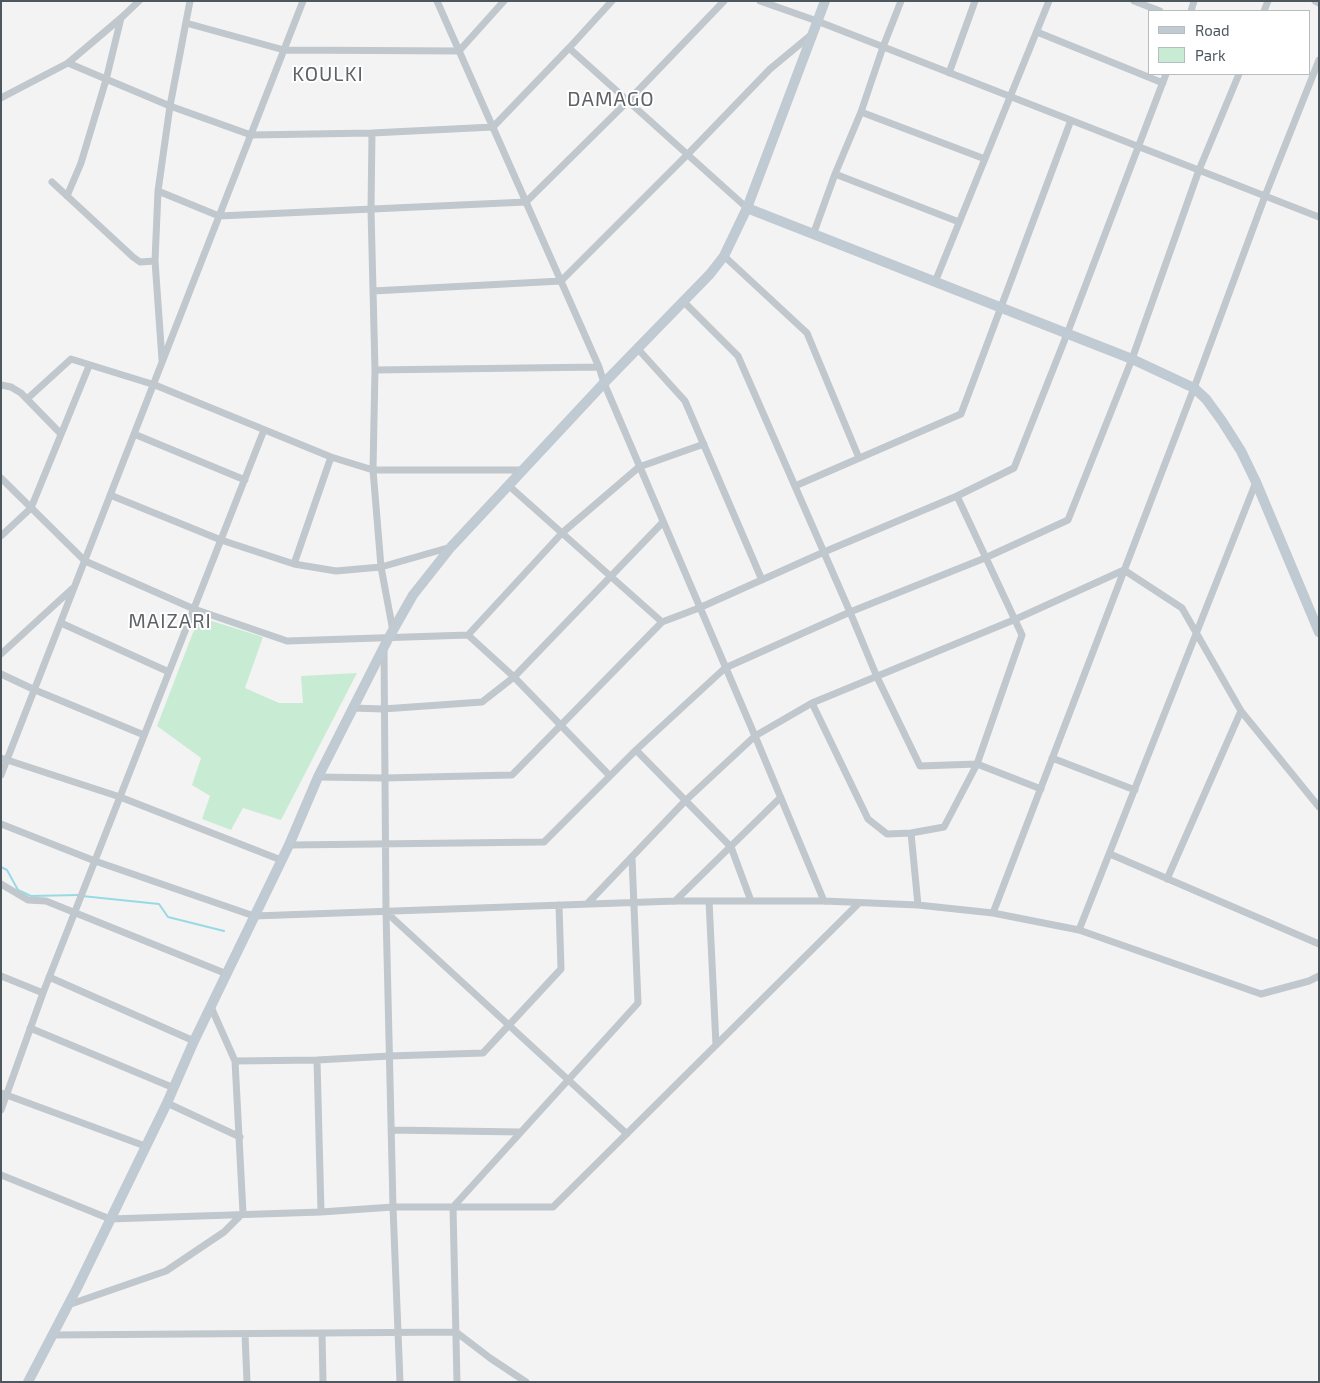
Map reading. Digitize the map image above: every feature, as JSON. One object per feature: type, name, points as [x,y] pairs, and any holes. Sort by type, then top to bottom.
[{"type":"main road","points":[[28,1382],[168,1103],[194,1041],[282,860],[318,777],[388,639],[413,595],[451,547],[604,383],[684,302],[724,256],[747,208],[825,1]]},
{"type":"main road","points":[[747,208],[1132,359],[1194,388],[1206,399],[1222,422],[1256,482],[1319,632]]},
{"type":"street","points":[[1,98],[68,63],[138,1]]},
{"type":"street","points":[[162,363],[155,262],[158,191],[170,106],[190,1]]},
{"type":"street","points":[[1,775],[4,759],[61,623],[303,1]]},
{"type":"street","points":[[437,1],[599,367],[639,467],[824,901]]},
{"type":"street","points":[[186,23],[284,50],[459,51],[504,1]]},
{"type":"street","points":[[68,63],[170,106],[251,135],[372,133],[493,127],[612,1]]},
{"type":"street","points":[[158,191],[220,216],[526,202],[628,101],[724,1]]},
{"type":"street","points":[[760,1],[817,21],[882,48],[1319,216]]},
{"type":"street","points":[[813,235],[835,174],[861,112],[882,48],[901,1]]},
{"type":"street","points":[[949,73],[975,1]]},
{"type":"street","points":[[935,282],[1049,1]]},
{"type":"street","points":[[1134,1],[1157,10]]},
{"type":"street","points":[[1315,1],[1319,3]]},
{"type":"street","points":[[67,196],[81,163],[106,80],[121,18]]},
{"type":"street","points":[[1037,32],[1163,83]]},
{"type":"street","points":[[373,291],[561,281],[770,69],[811,35]]},
{"type":"street","points":[[569,48],[747,208]]},
{"type":"street","points":[[994,913],[1265,196],[1319,60]]},
{"type":"street","points":[[318,777],[385,778],[512,775],[662,622],[699,608],[824,552],[957,496],[1014,468],[1166,75]]},
{"type":"street","points":[[289,845],[544,842],[636,750],[725,668],[850,612],[985,558],[1068,520],[1132,359],[1199,170],[1239,75]]},
{"type":"street","points":[[861,112],[985,159]]},
{"type":"street","points":[[795,486],[961,414],[1071,120]]},
{"type":"street","points":[[372,133],[371,210],[375,370],[373,470],[388,639],[383,709],[386,912],[393,1208],[400,1382]]},
{"type":"street","points":[[835,174],[959,222]]},
{"type":"street","points":[[52,182],[133,257],[140,262],[155,262]]},
{"type":"street","points":[[724,256],[807,333],[859,458]]},
{"type":"street","points":[[684,302],[738,356],[877,677],[920,766],[977,764],[1041,788]]},
{"type":"street","points":[[638,349],[685,401],[762,580]]},
{"type":"street","points":[[27,399],[71,359],[154,385],[331,457],[373,470],[523,470]]},
{"type":"street","points":[[1,536],[31,508],[90,366]]},
{"type":"street","points":[[375,370],[599,367]]},
{"type":"street","points":[[1,385],[11,387],[27,399],[61,434]]},
{"type":"street","points":[[1,1110],[4,1094],[49,977],[264,430]]},
{"type":"street","points":[[134,434],[245,480]]},
{"type":"street","points":[[1,478],[85,560],[194,609],[286,641],[388,639],[468,635],[562,533],[639,467],[704,444]]},
{"type":"street","points":[[294,564],[331,457]]},
{"type":"street","points":[[1080,930],[1256,482]]},
{"type":"street","points":[[508,485],[662,622]]},
{"type":"street","points":[[110,495],[221,540],[294,564],[336,571],[381,567],[451,547]]},
{"type":"street","points":[[812,703],[868,819],[888,834],[911,833],[944,827],[977,764],[1022,635],[957,496]]},
{"type":"street","points":[[352,708],[383,709],[482,702],[514,677],[663,522]]},
{"type":"street","points":[[587,904],[685,801],[755,736],[812,703],[1016,619],[1124,570]]},
{"type":"street","points":[[1124,570],[1182,608],[1240,711],[1319,807]]},
{"type":"street","points":[[1,654],[75,587]]},
{"type":"street","points":[[61,623],[169,672]]},
{"type":"street","points":[[468,635],[514,677],[610,776]]},
{"type":"street","points":[[1,674],[34,690],[144,735]]},
{"type":"street","points":[[1167,879],[1240,711]]},
{"type":"street","points":[[636,750],[730,847],[751,901]]},
{"type":"street","points":[[1052,758],[1135,790]]},
{"type":"street","points":[[4,759],[120,798],[282,860]]},
{"type":"street","points":[[674,901],[780,798]]},
{"type":"street","points":[[1,824],[95,861],[254,916],[674,901],[824,901],[918,905],[994,913],[1080,930],[1261,994],[1309,982],[1319,976]]},
{"type":"street","points":[[911,833],[918,905]]},
{"type":"street","points":[[1110,854],[1319,944]]},
{"type":"street","points":[[456,1382],[453,1207],[638,1003],[632,858]]},
{"type":"street","points":[[1,884],[28,900],[46,901],[227,974]]},
{"type":"street","points":[[709,901],[716,1045]]},
{"type":"street","points":[[1,1175],[110,1219],[393,1208],[553,1207],[859,903]]},
{"type":"street","points":[[235,1061],[317,1060],[483,1053],[561,970],[559,905]]},
{"type":"street","points":[[386,912],[627,1134]]},
{"type":"street","points":[[1,976],[43,993]]},
{"type":"street","points":[[49,977],[194,1041]]},
{"type":"street","points":[[68,1305],[166,1271],[224,1232],[243,1213],[235,1061],[211,1007]]},
{"type":"street","points":[[30,1028],[174,1088]]},
{"type":"street","points":[[317,1060],[321,1212]]},
{"type":"street","points":[[4,1094],[145,1146]]},
{"type":"street","points":[[168,1103],[240,1138]]},
{"type":"street","points":[[392,1130],[520,1132]]},
{"type":"street","points":[[52,1335],[456,1332],[526,1382]]},
{"type":"street","points":[[322,1333],[324,1382]]},
{"type":"street","points":[[245,1334],[247,1382]]},
{"type":"green space","points":[[199,617],[263,637],[245,688],[279,703],[303,703],[301,676],[357,673],[281,820],[243,808],[231,830],[202,819],[210,796],[192,785],[201,758],[157,726]]},
{"type":"waterway","points":[[1,867],[7,870],[18,890],[31,896],[78,895]]},
{"type":"waterway","points":[[82,896],[159,904],[168,917],[224,931]]},
{"type":"district","name":"KOULKI","points":[[328,74]]},
{"type":"district","name":"DAMAGO","points":[[611,99]]},
{"type":"district","name":"MAIZARI","points":[[170,621]]}]
